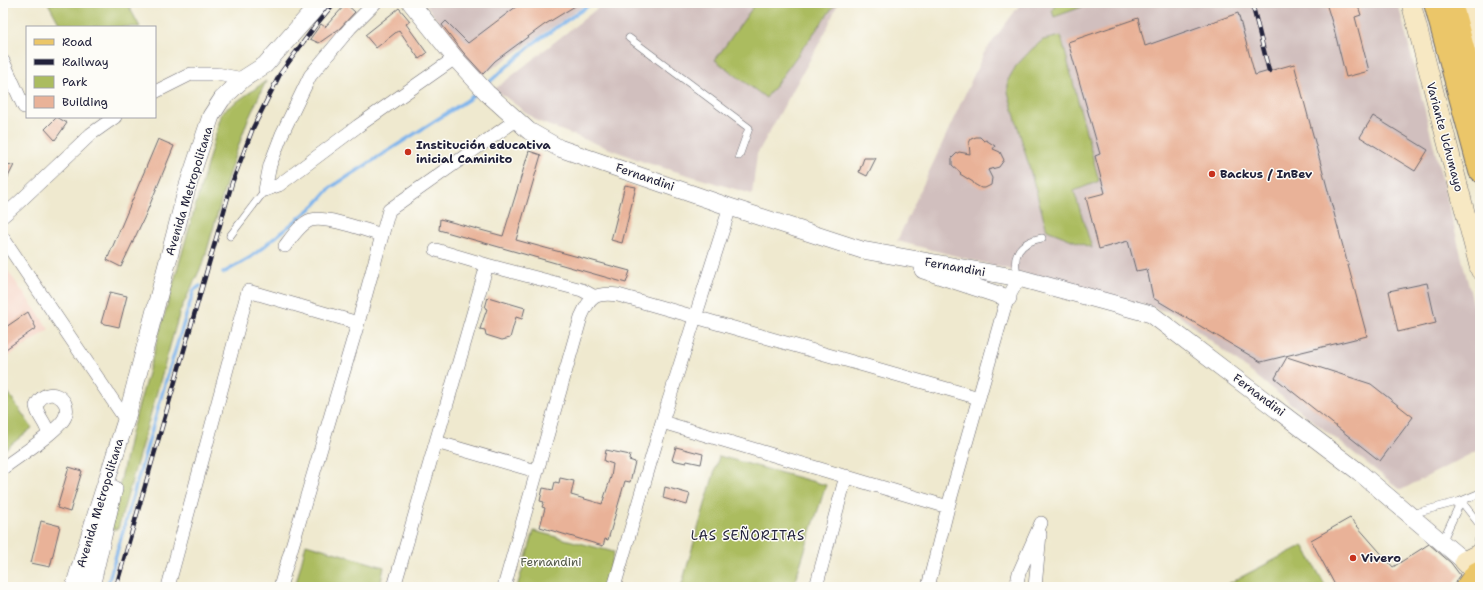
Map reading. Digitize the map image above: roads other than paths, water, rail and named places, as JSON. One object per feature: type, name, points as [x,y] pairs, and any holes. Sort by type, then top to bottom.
[{"type":"highway","name":"Variante Uchumayo","points":[[1435,3],[1480,171]]},
{"type":"highway","points":[[1466,6],[1480,112]]},
{"type":"main road","name":"Variante Uchumayo","points":[[1411,3],[1480,270]]},
{"type":"main road","points":[[1466,6],[1480,52]]},
{"type":"street","name":"Avenida Metropolitana","points":[[74,587],[96,511],[126,420],[187,188],[212,116],[222,99],[243,79],[265,65],[320,3]]},
{"type":"street","points":[[265,190],[270,165],[279,140],[310,76],[350,28],[374,3]]},
{"type":"street","name":"Fernandini","points":[[411,3],[481,88],[529,131],[559,148],[730,207],[862,250],[1019,278],[1151,314],[1359,472],[1475,572]]},
{"type":"street","points":[[265,190],[279,185],[358,126],[455,58]]},
{"type":"street","points":[[3,61],[24,107]]},
{"type":"street","points":[[156,92],[191,74],[217,74],[243,79]]},
{"type":"street","points":[[3,216],[90,134],[114,118]]},
{"type":"street","points":[[280,587],[358,323],[389,210],[516,120]]},
{"type":"street","points":[[614,587],[662,422],[730,207]]},
{"type":"street","points":[[285,246],[297,230],[311,220],[328,220],[382,235]]},
{"type":"street","points":[[3,238],[126,420]]},
{"type":"street","points":[[436,250],[582,290],[594,296]]},
{"type":"street","points":[[862,250],[1008,298]]},
{"type":"street","points":[[394,587],[487,265]]},
{"type":"street","points":[[928,587],[948,507],[1008,298],[1019,278]]},
{"type":"street","points":[[168,587],[248,291],[358,323]]},
{"type":"street","points":[[504,587],[581,317],[587,304],[594,296],[606,293],[618,295],[979,398]]},
{"type":"street","name":"Avenida Metropolitana","points":[[91,587],[116,483],[126,420]]},
{"type":"street","points":[[662,422],[948,507]]},
{"type":"street","points":[[3,468],[48,434]]},
{"type":"street","points":[[436,442],[536,471]]},
{"type":"street","points":[[816,587],[846,476]]},
{"type":"street","points":[[1016,587],[1019,572],[1041,523],[1035,587]]},
{"type":"lane","points":[[629,38],[749,128],[739,156]]},
{"type":"lane","points":[[230,236],[265,190]]},
{"type":"lane","points":[[1019,278],[1015,267],[1016,256],[1022,246],[1031,240],[1042,238]]},
{"type":"lane","points":[[1409,514],[1461,501],[1480,493]]},
{"type":"lane","points":[[1461,501],[1480,525]]},
{"type":"lane","points":[[1442,542],[1461,501]]},
{"type":"lane","points":[[1475,572],[1480,533]]},
{"type":"waterway","points":[[486,85],[535,42],[592,3]]},
{"type":"waterway","points":[[223,273],[251,257],[315,205],[330,188],[469,99],[479,91]]},
{"type":"waterway","points":[[107,587],[167,377],[194,290],[200,286]]},
{"type":"railway","points":[[116,587],[232,183],[253,128],[280,74],[334,3]]},
{"type":"railway","points":[[1252,3],[1269,71]]},
{"type":"place","name":"Institución educativa inicial Caminito","points":[[408,152]]},
{"type":"place","name":"Backus / InBev","points":[[1212,174]]},
{"type":"place","name":"Vivero","points":[[1353,558]]},
{"type":"district","name":"LAS SEÑORITAS","points":[[748,535]]}]
